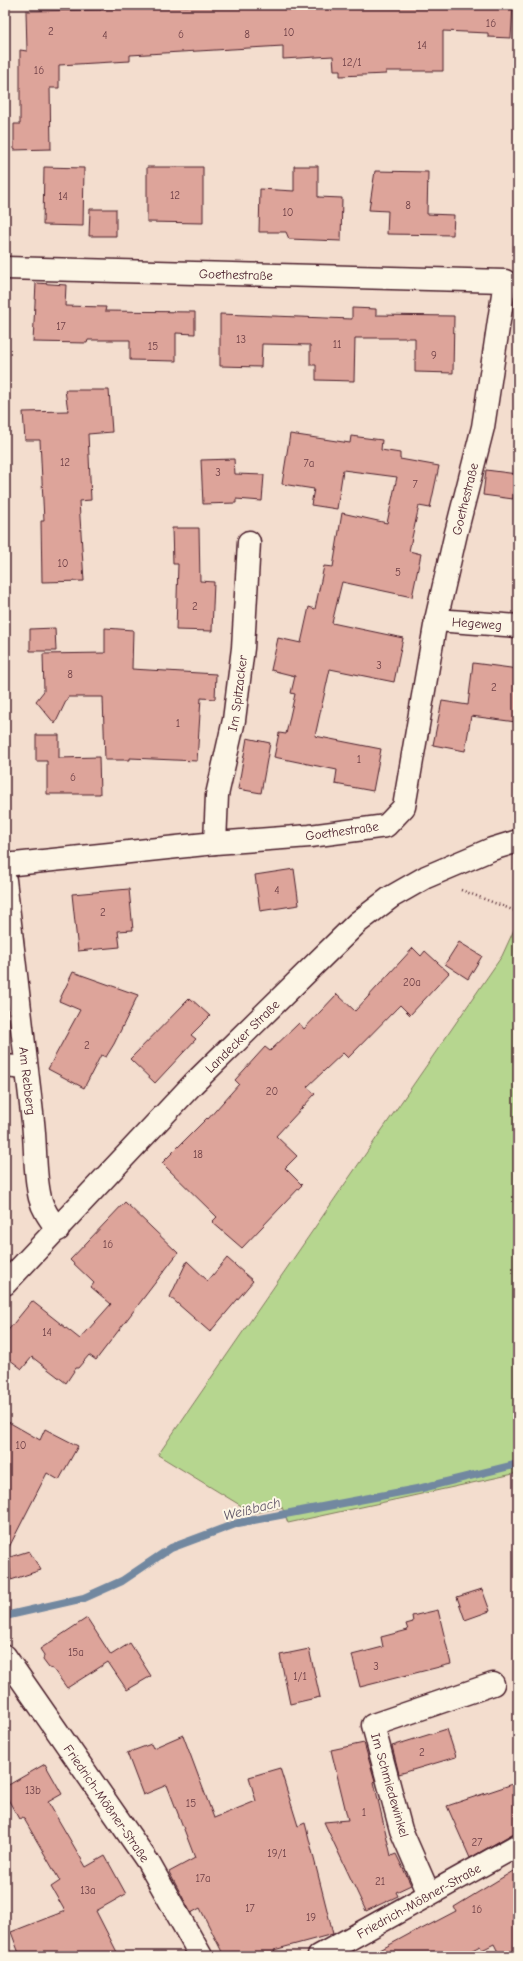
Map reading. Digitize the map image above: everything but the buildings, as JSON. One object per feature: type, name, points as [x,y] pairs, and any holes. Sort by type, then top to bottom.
[{"type":"street","name":"Goethestraße","points":[[5,268],[512,281],[483,427],[436,620],[404,807],[386,826],[310,836],[215,843],[5,865]]},
{"type":"street","name":"Im Spitzacker","points":[[215,843],[217,794],[234,720],[243,648],[249,542]]},
{"type":"street","name":"Hegeweg","points":[[436,620],[518,626]]},
{"type":"street","name":"Landecker Straße","points":[[5,1284],[58,1230],[193,1084],[357,923],[391,897],[426,877],[492,849],[518,841]]},
{"type":"street","name":"Am Rebberg","points":[[5,880],[15,1067],[33,1124],[35,1176],[40,1199],[46,1214],[58,1230]]},
{"type":"street","name":"Friedrich-Mößner-Straße","points":[[5,1656],[148,1862],[201,1956]]},
{"type":"street","name":"Im Schmiedewinkel","points":[[429,1894],[401,1830],[374,1725],[493,1684]]},
{"type":"street","name":"Friedrich-Mößner-Straße","points":[[319,1956],[518,1845]]},
{"type":"path","points":[[426,877],[518,912]]},
{"type":"green space","points":[[518,921],[518,1473],[288,1523],[282,1507],[253,1513],[158,1455],[502,956]]},
{"type":"waterway","name":"Weißbach","points":[[5,1616],[84,1598],[122,1581],[171,1548],[238,1523],[422,1488],[518,1464]]}]
